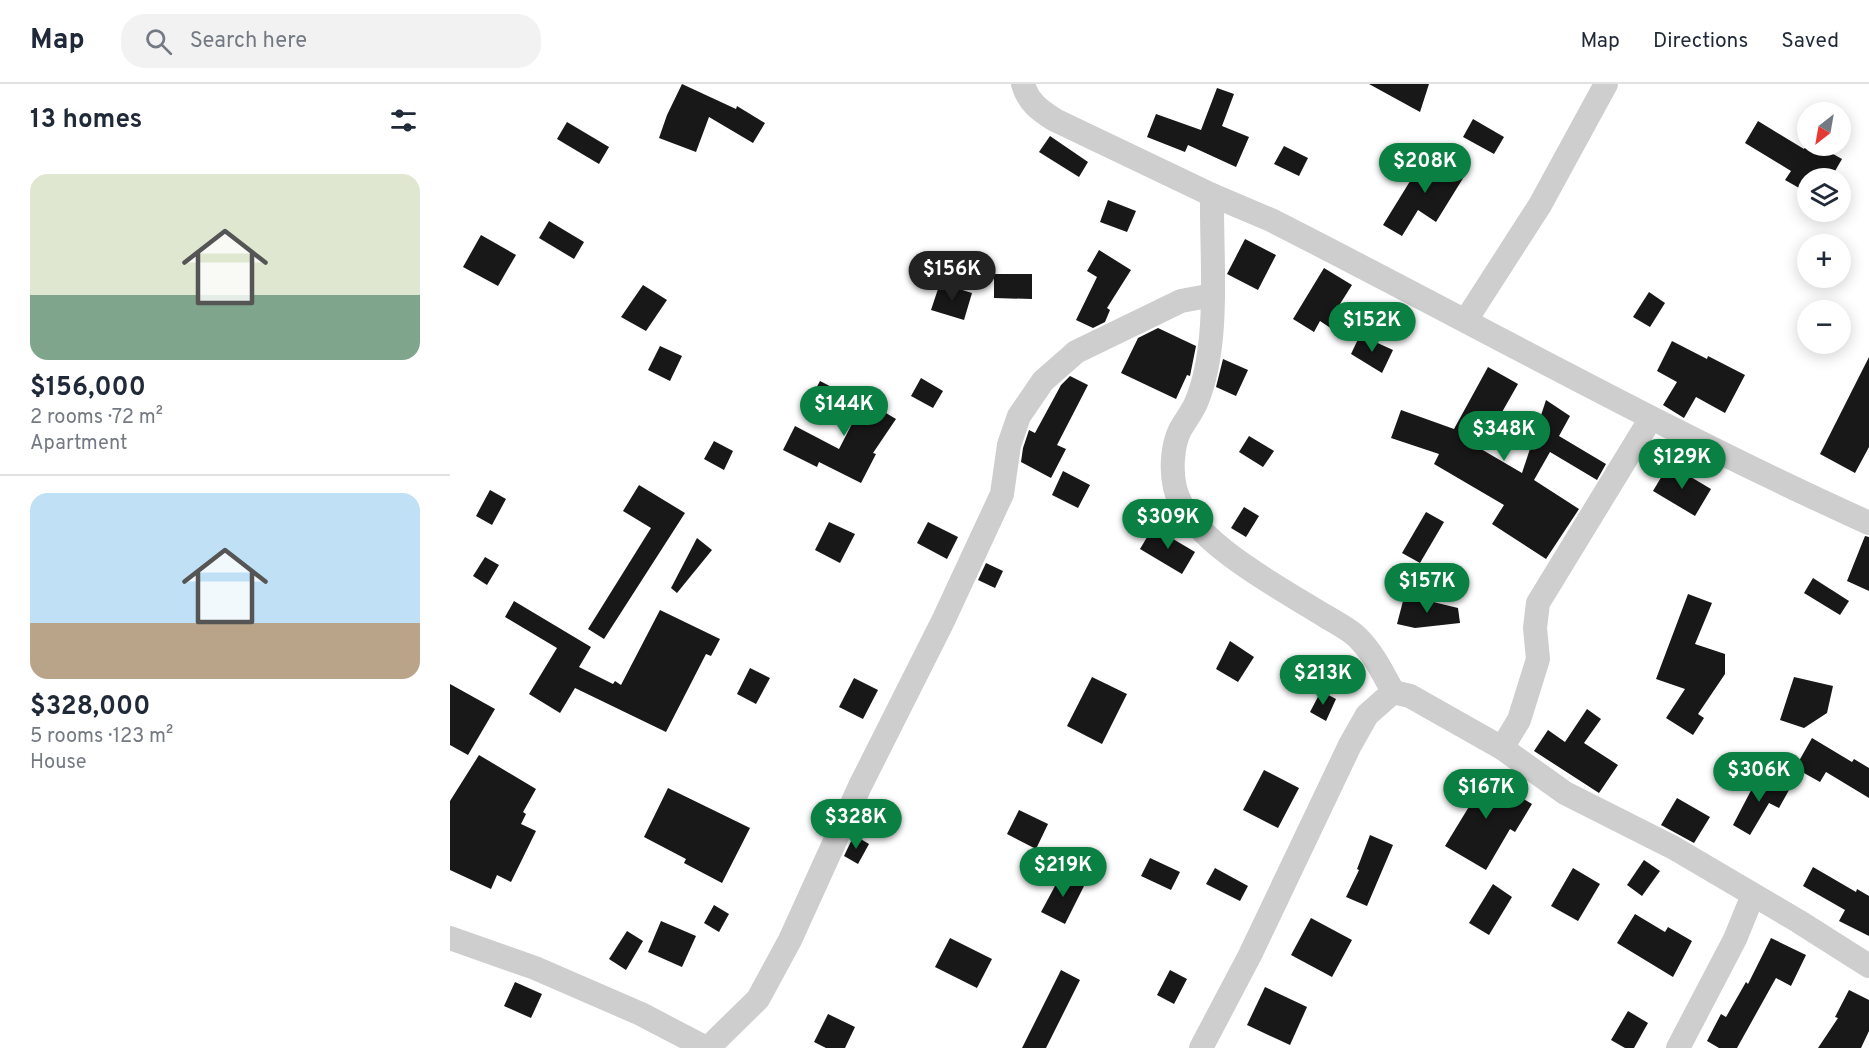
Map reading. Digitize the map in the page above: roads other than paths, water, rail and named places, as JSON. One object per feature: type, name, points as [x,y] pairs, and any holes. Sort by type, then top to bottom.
[{"type":"street","points":[[1023,84],[1030,101],[1038,110],[1054,120],[1212,195],[1271,220],[1651,418],[1869,523]]},
{"type":"street","points":[[1466,320],[1540,205],[1606,84]]},
{"type":"street","points":[[1212,195],[1212,333],[1196,403],[1179,433],[1173,460],[1175,489],[1191,520],[1223,549],[1356,636],[1380,668],[1394,693]]},
{"type":"street","points":[[450,938],[535,968],[641,1014],[707,1048],[758,999],[790,940],[860,786],[943,621],[1002,494],[1008,445],[1019,416],[1043,381],[1076,352],[1181,301],[1213,295]]},
{"type":"street","points":[[1502,747],[1519,720],[1538,660],[1535,628],[1538,603],[1651,418]]},
{"type":"street","points":[[1201,1048],[1250,956],[1350,745],[1367,715],[1394,693],[1410,696],[1502,747],[1565,793],[1674,848],[1869,966]]},
{"type":"street","points":[[1678,1048],[1735,939],[1753,895]]}]
